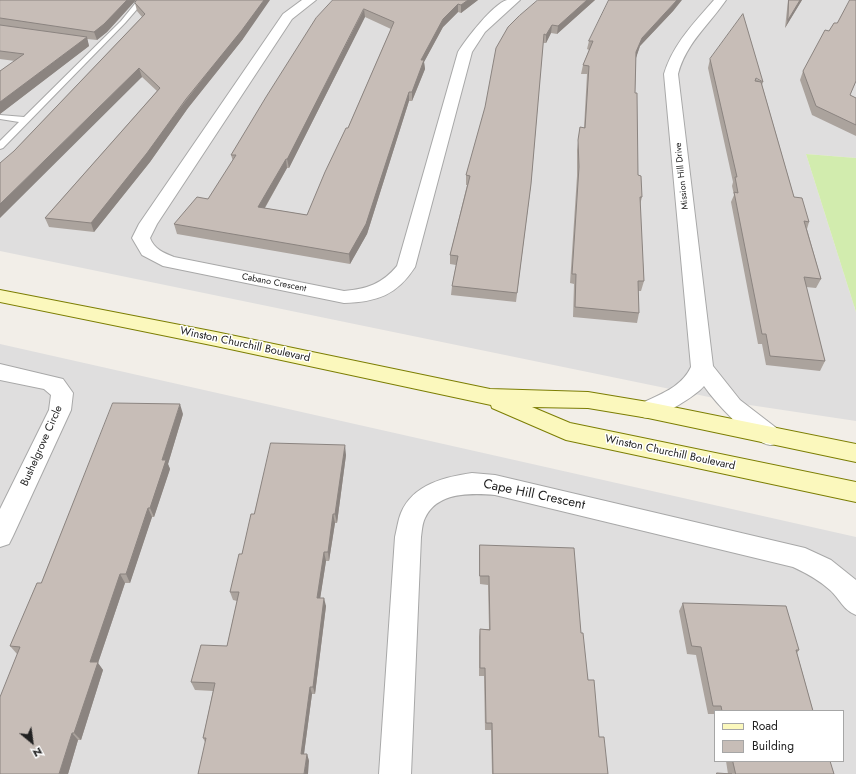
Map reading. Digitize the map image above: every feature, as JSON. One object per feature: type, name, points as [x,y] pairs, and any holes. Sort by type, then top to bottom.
[{"type":"main road","name":"Winston Churchill Boulevard","points":[[0,296],[216,339],[490,397],[588,400],[648,410],[856,453]]},
{"type":"main road","name":"Winston Churchill Boulevard","points":[[490,397],[566,431],[856,492]]},
{"type":"street","name":"Cabano Crescent","points":[[310,0],[294,10],[287,17],[148,224],[141,238],[143,246],[149,253],[170,262],[344,297],[375,293],[388,287],[398,279],[406,267],[465,52],[474,36],[482,26],[514,0]]},
{"type":"street","name":"Mission Hill Drive","points":[[720,0],[673,61],[671,74],[702,367],[722,397],[732,407],[771,436]]},
{"type":"street","points":[[648,410],[687,390],[695,382],[702,367]]},
{"type":"street","name":"Bushelgrove Circle","points":[[0,372],[55,385],[62,393],[60,410],[0,536]]},
{"type":"street","name":"Cape Hill Crescent","points":[[395,774],[408,537],[413,514],[428,497],[448,487],[472,483],[495,485],[796,556],[816,564],[836,578],[856,602]]},
{"type":"lane","points":[[0,146],[98,43],[142,0]]},
{"type":"lane","points":[[0,116],[26,120]]},
{"type":"shaded area","points":[[0,0],[856,0],[856,158],[806,154],[856,312],[856,421],[743,404],[0,251]]},
{"type":"shaded area","points":[[0,344],[856,537],[856,774],[0,774]]},
{"type":"green space","points":[[806,154],[856,158],[856,312]]},
{"type":"building","points":[[0,0],[127,0],[104,24],[94,32],[0,18]]},
{"type":"building","points":[[137,0],[264,0],[242,30],[186,99],[147,153],[91,223],[45,218],[160,88],[139,68],[0,204],[0,163],[14,151],[145,14],[135,3]]},
{"type":"building","points":[[333,0],[468,0],[461,5],[458,4],[443,19],[421,60],[424,60],[412,92],[409,92],[366,224],[349,254],[174,224],[197,197],[208,199],[236,155],[231,155],[316,18]],"holes":[[[364,9],[394,22],[348,128],[346,128],[325,172],[307,215],[258,207],[287,159]]]},
{"type":"building","points":[[538,0],[587,0],[558,26],[552,25],[546,35],[544,34],[531,184],[517,293],[452,286],[458,256],[450,255],[470,176],[466,175],[485,107],[496,48],[508,27]]},
{"type":"building","points":[[609,0],[677,0],[642,38],[636,52],[635,93],[637,93],[638,175],[641,176],[642,197],[640,197],[644,281],[638,281],[639,313],[575,307],[576,274],[572,274],[579,167],[578,140],[580,127],[585,128],[589,66],[583,65],[593,41],[589,41]]},
{"type":"building","points":[[789,0],[800,0],[788,20]]},
{"type":"building","points":[[850,0],[856,0],[856,81],[850,95],[856,98],[856,125],[816,106],[803,71],[825,30],[829,31],[834,23],[837,23]]},
{"type":"building","points":[[743,14],[763,82],[756,78],[755,81],[761,82],[794,197],[802,198],[809,222],[804,221],[821,279],[804,277],[825,361],[770,356],[766,334],[762,334],[734,192],[738,193],[735,177],[737,177],[710,59]]},
{"type":"building","points":[[0,25],[87,37],[0,102],[0,71],[24,54],[0,51]]},
{"type":"building","points":[[113,403],[180,404],[162,460],[166,460],[126,574],[120,574],[90,662],[98,662],[74,733],[72,733],[59,774],[0,774],[0,697],[20,647],[10,646],[37,583],[41,583]]},
{"type":"building","points":[[271,443],[345,445],[335,514],[333,514],[328,552],[324,552],[317,598],[324,598],[313,687],[310,687],[301,754],[307,754],[304,774],[198,774],[206,738],[203,738],[215,683],[191,682],[201,645],[227,646],[239,592],[230,592],[239,554],[242,554],[251,514],[254,514]]},
{"type":"building","points":[[480,545],[574,548],[581,633],[583,633],[588,680],[594,680],[599,737],[604,737],[608,774],[493,774],[492,723],[486,723],[485,668],[480,668],[480,629],[490,630],[489,576],[480,576]]},
{"type":"building","points":[[683,603],[786,606],[799,650],[796,650],[813,710],[722,710],[721,706],[713,706],[701,647],[692,646]]},
{"type":"building","points":[[733,762],[830,762],[834,774],[736,774]]}]
